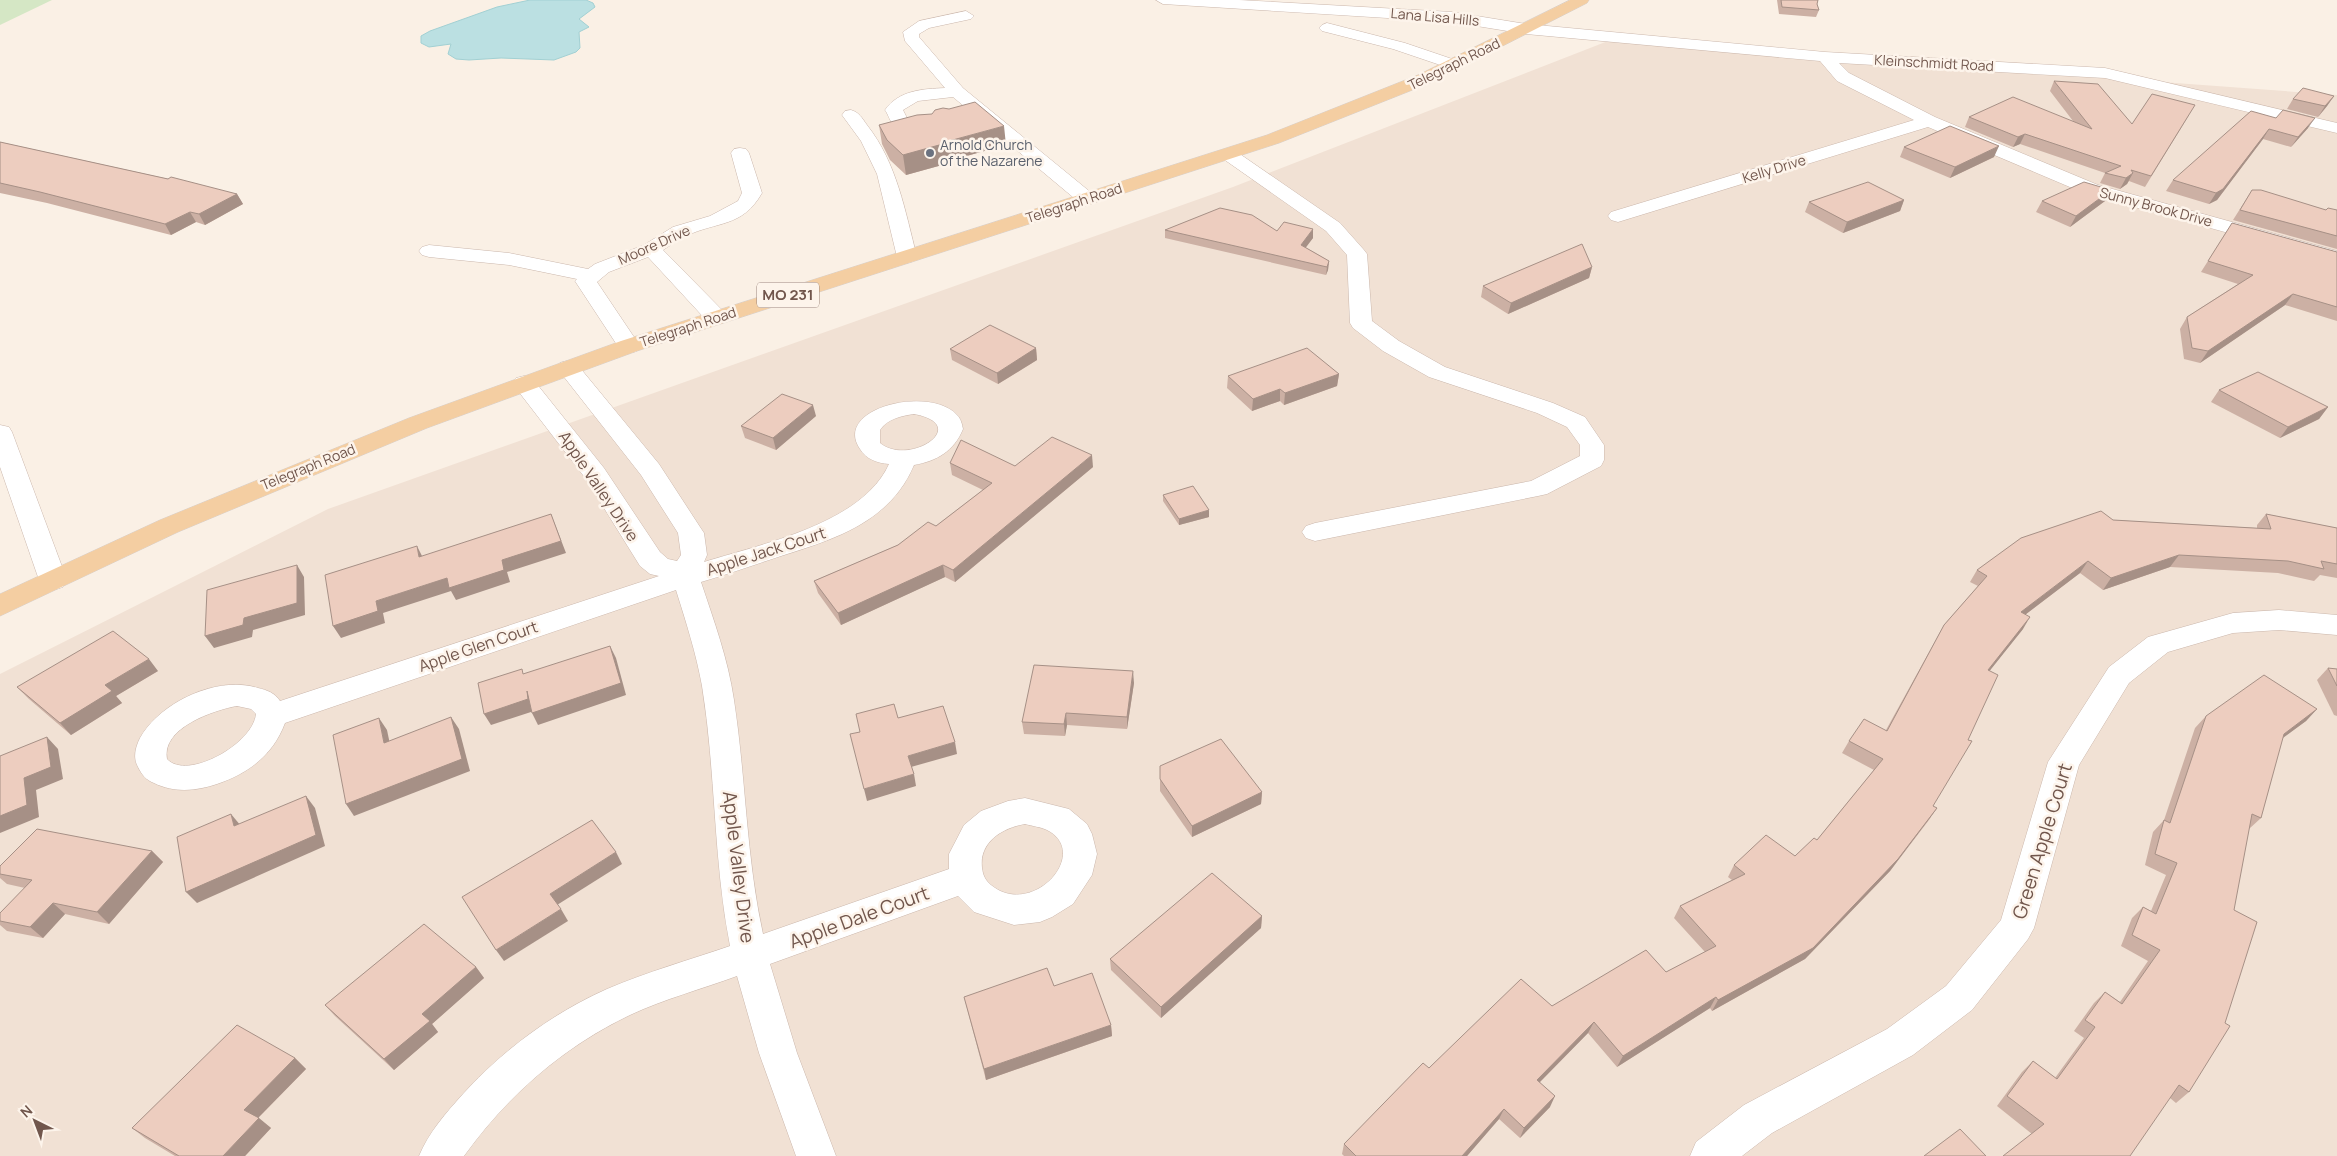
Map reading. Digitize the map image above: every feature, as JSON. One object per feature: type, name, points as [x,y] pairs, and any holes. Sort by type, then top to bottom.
[{"type":"main road","name":"Telegraph Road","points":[[0,606],[169,526],[263,486],[524,383],[629,346],[1228,154],[1340,114],[1455,65],[1582,0]]},
{"type":"street","name":"Lana Lisa Hills","points":[[1163,0],[1452,17],[1526,29]]},
{"type":"street","points":[[966,16],[924,24],[913,29],[910,35],[957,92],[973,115],[1087,199]]},
{"type":"street","points":[[1327,28],[1400,46],[1455,65]]},
{"type":"street","name":"Kleinschmidt Road","points":[[1526,29],[1824,57],[2105,73],[2337,128]]},
{"type":"street","name":"Sunny Brook Drive","points":[[1824,57],[1843,77],[1929,121],[2091,190],[2337,257]]},
{"type":"street","points":[[928,127],[914,126],[900,121],[894,110],[902,102],[910,98],[957,92]]},
{"type":"street","points":[[851,115],[870,140],[886,174],[907,257]]},
{"type":"street","name":"Kelly Drive","points":[[1618,216],[1929,121]]},
{"type":"street","name":"Moore Drive","points":[[593,276],[602,268],[651,249],[680,231],[717,220],[745,204],[752,193],[740,153]]},
{"type":"street","points":[[1228,154],[1333,227],[1357,254],[1361,323],[1391,346],[1437,372],[1545,408],[1576,422],[1592,444],[1592,460],[1538,488],[1315,532]]},
{"type":"street","points":[[651,249],[716,318]]},
{"type":"street","points":[[429,251],[509,259],[593,276]]},
{"type":"street","points":[[593,276],[586,281],[629,346]]},
{"type":"street","points":[[568,368],[650,470],[691,533],[694,555],[685,574]]},
{"type":"street","name":"Apple Valley Drive","points":[[524,383],[595,474],[646,555],[660,567],[685,574],[701,622],[719,697],[735,866],[751,956],[770,1030],[788,1086],[816,1156]]},
{"type":"street","points":[[0,432],[52,580]]},
{"type":"street","name":"Apple Jack Court","points":[[685,574],[827,532],[860,514],[889,489],[899,473],[904,459]]},
{"type":"street","name":"Apple Glen Court","points":[[271,716],[685,574]]},
{"type":"street","name":"Green Apple Court","points":[[1710,1156],[1758,1119],[1900,1042],[1959,998],[2016,928],[2064,762],[2119,675],[2158,644],[2234,623],[2280,620],[2337,625]]},
{"type":"street","name":"Apple Dale Court","points":[[439,1156],[458,1129],[494,1088],[533,1054],[571,1028],[619,1002],[966,878]]},
{"type":"shaded area","points":[[1608,41],[2337,95],[2337,1156],[0,1156],[0,674],[328,509],[1233,187]]},
{"type":"green space","points":[[0,0],[52,0],[0,25]]},
{"type":"water","points":[[530,0],[586,0],[593,3],[595,7],[579,19],[589,27],[579,32],[580,48],[576,52],[554,60],[501,58],[469,60],[456,59],[448,54],[451,44],[429,47],[421,43],[421,36],[430,31],[497,7]]},
{"type":"building","points":[[1781,0],[1818,0],[1819,10],[1782,7]]},
{"type":"building","points":[[2054,81],[2098,84],[2132,124],[2152,94],[2195,105],[2151,176],[2131,170],[2133,173],[2126,178],[2105,173],[2121,166],[2025,134],[2018,137],[1969,117],[2013,97],[2092,129]]},
{"type":"building","points":[[2303,88],[2334,96],[2325,106],[2293,99]]},
{"type":"building","points":[[975,102],[1004,126],[903,155],[887,140],[879,125],[917,115],[932,114],[935,110],[949,109]]},
{"type":"building","points":[[2283,110],[2315,118],[2298,137],[2269,129],[2223,189],[2216,193],[2173,180],[2251,111],[2276,118]]},
{"type":"building","points":[[1950,126],[1999,146],[1955,167],[1904,147]]},
{"type":"building","points":[[0,142],[168,179],[171,177],[237,194],[199,214],[190,212],[165,224],[0,183]]},
{"type":"building","points":[[1868,182],[1904,200],[1847,222],[1809,202]]},
{"type":"building","points":[[2084,182],[2111,190],[2076,216],[2042,201]]},
{"type":"building","points":[[2252,190],[2261,190],[2326,210],[2328,208],[2337,210],[2337,236],[2240,210]]},
{"type":"building","points":[[1220,208],[1252,215],[1277,231],[1284,222],[1313,229],[1301,245],[1329,261],[1327,267],[1165,230]]},
{"type":"building","points":[[2232,223],[2337,252],[2337,307],[2293,294],[2208,351],[2192,348],[2187,317],[2253,275],[2208,261]]},
{"type":"building","points":[[1582,244],[1592,267],[1511,303],[1483,286]]},
{"type":"building","points":[[990,325],[1036,348],[997,373],[950,349]]},
{"type":"building","points":[[1307,348],[1339,374],[1285,393],[1280,389],[1253,399],[1228,376]]},
{"type":"building","points":[[2258,372],[2328,407],[2288,427],[2219,390]]},
{"type":"building","points":[[782,394],[813,405],[773,438],[741,426]]},
{"type":"building","points":[[1052,437],[1092,455],[953,570],[943,565],[838,613],[814,581],[898,545],[928,522],[936,526],[992,483],[950,463],[961,440],[1015,466]]},
{"type":"building","points":[[1193,486],[1209,510],[1179,519],[1163,495]]},
{"type":"building","points":[[2101,511],[2113,520],[2271,529],[2266,514],[2337,528],[2337,564],[2321,561],[2324,569],[2288,561],[2179,555],[2111,578],[2088,561],[2021,612],[2030,617],[1988,670],[1998,675],[1968,740],[1972,741],[1933,806],[1937,808],[1898,859],[1813,948],[1718,1000],[1716,997],[1623,1056],[1594,1022],[1537,1080],[1555,1096],[1524,1128],[1504,1109],[1462,1156],[1356,1156],[1344,1144],[1423,1063],[1429,1068],[1521,979],[1552,1006],[1646,950],[1666,972],[1716,946],[1680,906],[1745,874],[1734,865],[1766,835],[1795,856],[1814,838],[1817,840],[1883,759],[1849,741],[1864,719],[1887,731],[1944,625],[1987,576],[1977,570],[2021,538]]},
{"type":"building","points":[[551,514],[561,541],[502,560],[504,570],[449,588],[447,578],[376,601],[378,611],[333,626],[325,575],[417,546],[419,557]]},
{"type":"building","points":[[297,565],[297,603],[244,618],[243,625],[205,636],[207,590]]},
{"type":"building","points":[[113,631],[149,659],[105,685],[112,691],[60,723],[17,687]]},
{"type":"building","points":[[610,646],[621,683],[532,713],[527,691],[528,699],[484,714],[478,683],[522,669],[523,674]]},
{"type":"building","points":[[1034,665],[1133,671],[1127,717],[1066,713],[1064,724],[1022,722]]},
{"type":"building","points":[[2328,668],[2337,669],[2337,686]]},
{"type":"building","points":[[2264,675],[2317,709],[2284,734],[2261,818],[2252,814],[2234,910],[2257,922],[2225,1023],[2230,1026],[2189,1092],[2179,1085],[2130,1156],[2003,1156],[2044,1124],[2007,1096],[2033,1061],[2057,1079],[2095,1027],[2085,1020],[2105,992],[2122,1004],[2160,950],[2132,935],[2143,907],[2156,914],[2177,863],[2155,854],[2164,820],[2170,823],[2206,716]]},
{"type":"building","points":[[894,704],[898,718],[943,706],[955,742],[908,756],[914,774],[864,789],[850,734],[860,732],[856,714]]},
{"type":"building","points":[[451,717],[462,759],[346,804],[333,735],[379,718],[384,743]]},
{"type":"building","points":[[47,737],[51,767],[24,778],[27,805],[0,816],[0,756]]},
{"type":"building","points":[[1221,739],[1262,792],[1192,826],[1160,779],[1160,766]]},
{"type":"building","points":[[306,796],[316,835],[186,892],[177,837],[231,814],[234,826]]},
{"type":"building","points":[[592,820],[616,852],[550,894],[561,909],[496,950],[462,897]]},
{"type":"building","points":[[37,829],[152,851],[97,912],[53,903],[30,927],[0,921],[0,913],[32,880],[0,874],[0,866]]},
{"type":"building","points":[[1212,873],[1262,916],[1161,1007],[1110,959]]},
{"type":"building","points":[[424,924],[476,967],[422,1014],[430,1021],[384,1059],[325,1005]]},
{"type":"building","points":[[1047,968],[1054,986],[1092,973],[1111,1025],[984,1069],[964,997]]},
{"type":"building","points":[[237,1025],[295,1058],[244,1110],[259,1118],[223,1156],[179,1156],[132,1128]]},
{"type":"building","points":[[1960,1129],[1986,1156],[1924,1156]]},
{"type":"place","name":"Arnold Church of the Nazarene","points":[[930,153]]}]
